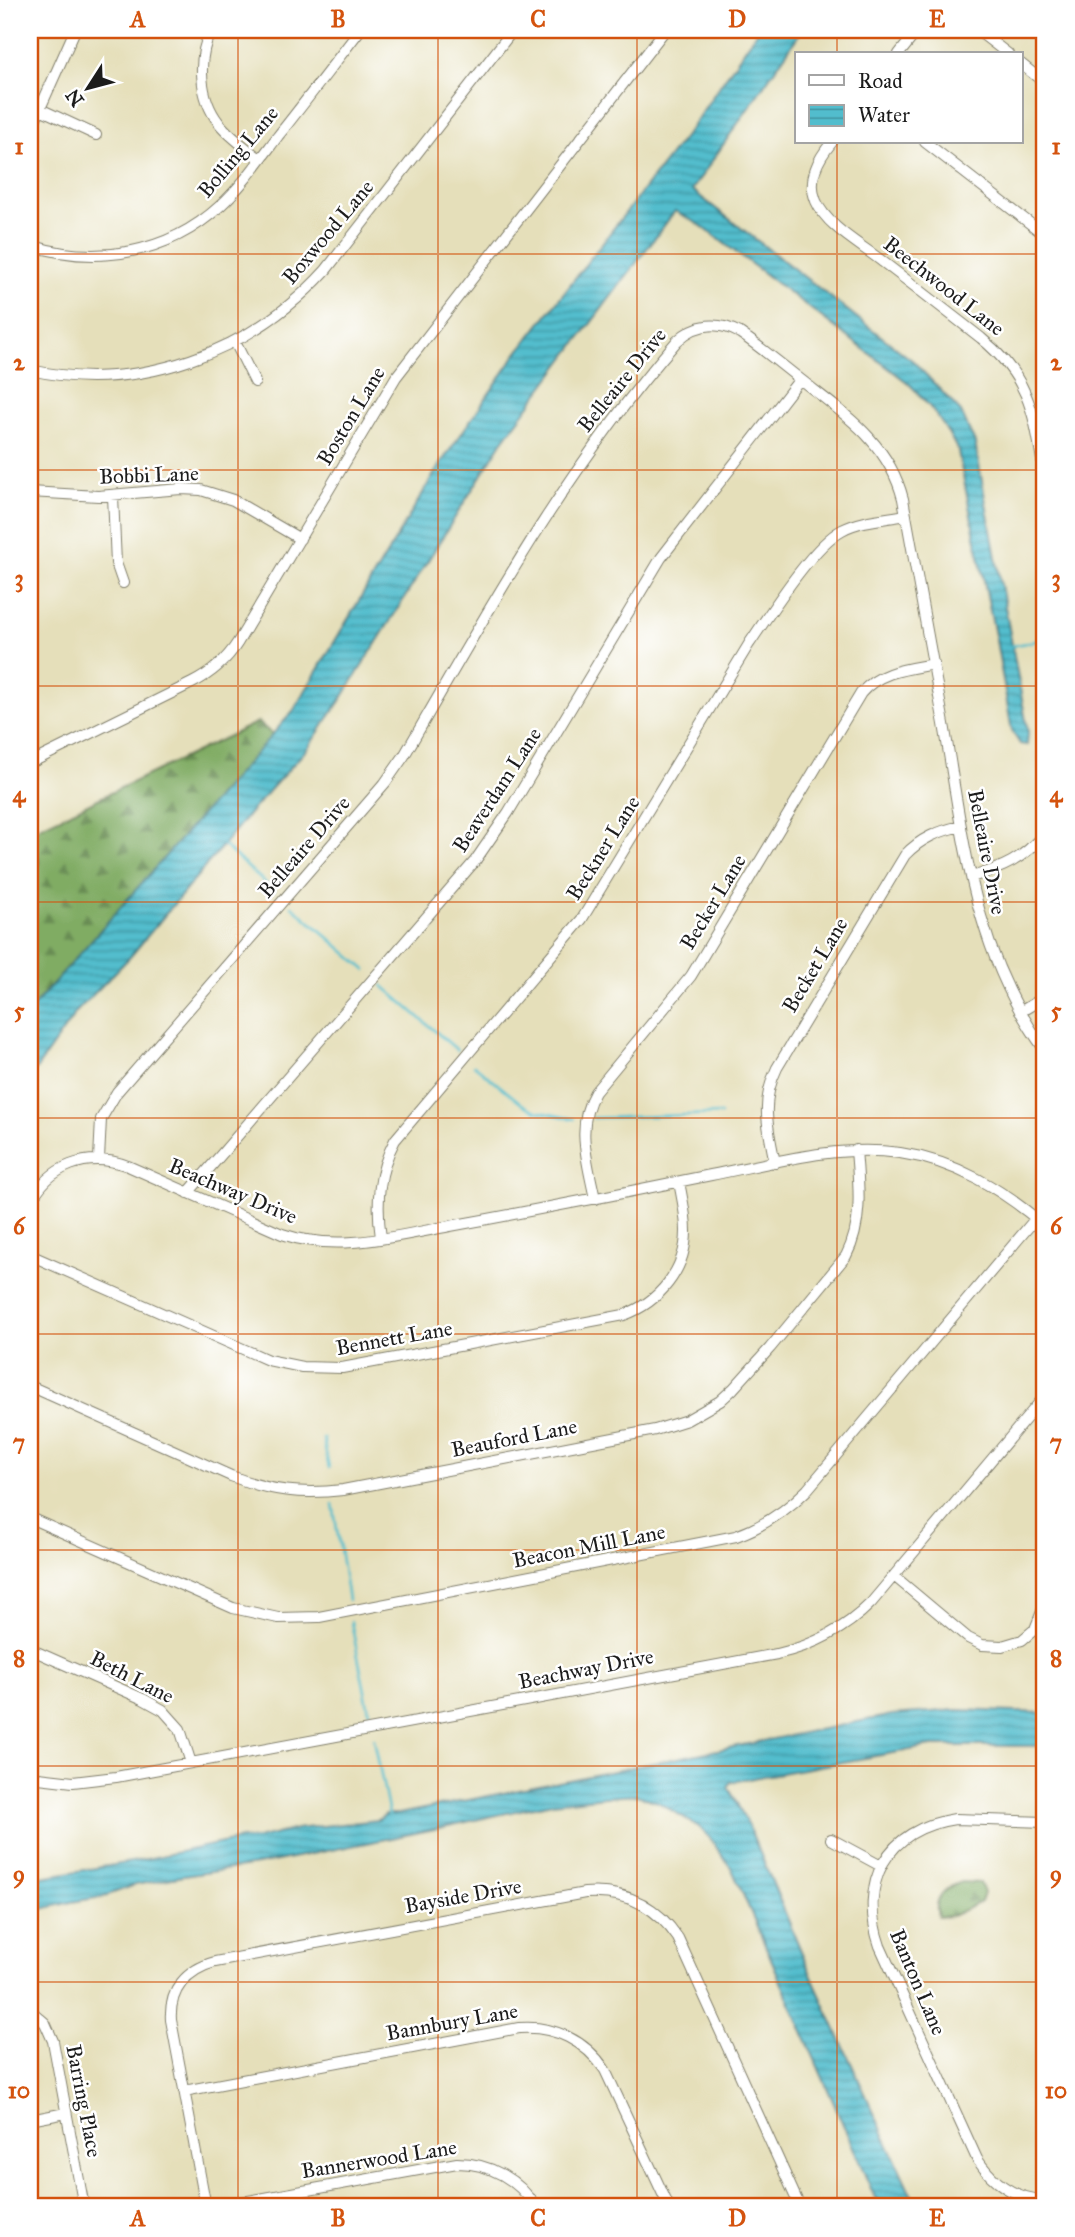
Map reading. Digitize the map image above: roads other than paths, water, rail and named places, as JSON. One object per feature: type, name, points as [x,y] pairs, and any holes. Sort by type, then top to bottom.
[{"type":"street","points":[[30,131],[75,30]]},
{"type":"street","points":[[211,30],[204,49],[202,67],[208,104],[223,127],[260,159]]},
{"type":"street","name":"Bolling Lane","points":[[30,245],[55,253],[92,256],[127,253],[159,244],[181,234],[211,214],[235,191],[360,30]]},
{"type":"street","name":"Boxwood Lane","points":[[30,370],[80,376],[137,373],[175,365],[235,342],[283,311],[320,276],[513,30]]},
{"type":"street","name":"Boston Lane","points":[[30,763],[214,670],[233,649],[401,370],[665,30]]},
{"type":"street","points":[[901,52],[918,30]]},
{"type":"street","points":[[977,30],[1006,52]]},
{"type":"street","points":[[1023,66],[1045,83]]},
{"type":"street","points":[[40,109],[96,135]]},
{"type":"street","name":"Beechwood Lane","points":[[830,144],[814,170],[813,189],[819,206],[841,229],[1003,358],[1019,379],[1032,407],[1045,477]]},
{"type":"street","points":[[928,144],[1045,235]]},
{"type":"street","name":"Belleaire Drive","points":[[99,1159],[100,1125],[111,1099],[385,783],[561,492],[677,341],[702,326],[728,327],[748,338],[859,425],[877,444],[897,478],[934,664],[961,826],[988,943],[1020,1013],[1045,1050]]},
{"type":"street","points":[[235,342],[255,382]]},
{"type":"street","name":"Beaverdam Lane","points":[[188,1193],[475,861],[508,813],[661,558],[800,379]]},
{"type":"street","name":"Bobbi Lane","points":[[30,492],[69,496],[113,496],[181,489],[210,492],[240,504],[300,539]]},
{"type":"street","points":[[113,496],[116,566],[123,583]]},
{"type":"street","name":"Beckner Lane","points":[[381,1238],[377,1210],[380,1183],[388,1155],[399,1134],[582,919],[749,644],[774,608],[821,547],[835,534],[857,525],[906,515]]},
{"type":"street","name":"Becker Lane","points":[[595,1199],[584,1138],[587,1108],[595,1092],[670,1004],[691,975],[861,692],[875,680],[888,674],[934,664]]},
{"type":"street","name":"Becket Lane","points":[[775,1163],[766,1107],[769,1087],[777,1068],[905,855],[917,843],[931,835],[961,826]]},
{"type":"street","points":[[971,877],[1005,867],[1045,833]]},
{"type":"street","points":[[1020,1013],[1045,997]]},
{"type":"street","name":"Beachway Drive","points":[[30,1204],[45,1181],[61,1168],[78,1161],[99,1159],[120,1163],[271,1230],[302,1240],[345,1243],[856,1150],[901,1153],[945,1164],[974,1175],[1005,1194],[1045,1226]]},
{"type":"street","name":"Beauford Lane","points":[[30,1386],[231,1476],[263,1488],[293,1493],[342,1490],[655,1430],[696,1415],[733,1389],[836,1270],[852,1245],[857,1222],[859,1178],[856,1150]]},
{"type":"street","name":"Bennett Lane","points":[[30,1255],[268,1360],[302,1367],[342,1368],[624,1315],[636,1310],[656,1297],[664,1288],[681,1259],[687,1233],[679,1182]]},
{"type":"street","name":"Beacon Mill Lane","points":[[30,1518],[233,1608],[278,1618],[319,1617],[736,1536],[754,1530],[782,1513],[807,1490],[1036,1217]]},
{"type":"street","name":"Beachway Drive","points":[[30,1777],[83,1782],[786,1652],[816,1641],[844,1625],[864,1609],[1044,1401]]},
{"type":"street","points":[[894,1576],[968,1638],[988,1646],[1007,1645],[1026,1637],[1039,1622],[1045,1604]]},
{"type":"street","name":"Beth Lane","points":[[30,1649],[163,1710],[183,1734],[191,1763]]},
{"type":"street","name":"Banton Lane","points":[[1045,1822],[972,1819],[941,1821],[921,1829],[905,1840],[881,1866],[872,1901],[875,1933],[974,2154],[986,2171],[1008,2190],[1032,2204],[1045,2200]]},
{"type":"street","points":[[831,1839],[881,1866]]},
{"type":"street","name":"Bayside Drive","points":[[206,2207],[172,2026],[171,2008],[179,1986],[197,1969],[215,1962],[585,1893],[616,1894],[648,1906],[665,1920],[678,1938],[800,2207]]},
{"type":"street","name":"Barring Place","points":[[30,2010],[42,2020],[51,2036],[84,2207]]},
{"type":"street","name":"Bannbury Lane","points":[[184,2091],[519,2028],[551,2030],[583,2046],[596,2057],[605,2070],[668,2207]]},
{"type":"street","points":[[30,2120],[66,2113]]},
{"type":"street","name":"Bannerwood Lane","points":[[215,2207],[457,2162],[479,2165],[507,2177],[523,2190],[536,2207]]},
{"type":"water","points":[[758,30],[802,30],[692,190],[913,361],[961,412],[975,443],[1028,732],[1027,745],[1020,744],[1012,731],[958,451],[942,423],[907,382],[700,225],[675,211],[502,442],[342,698],[307,749],[252,810],[130,957],[77,1011],[30,1078],[30,1010],[294,710],[439,466],[515,356],[691,128]]},
{"type":"water","points":[[957,1710],[1045,1713],[1045,1746],[932,1746],[731,1782],[728,1786],[749,1827],[815,1984],[917,2207],[879,2207],[732,1869],[699,1827],[658,1802],[637,1795],[552,1803],[257,1865],[135,1885],[102,1897],[30,1912],[30,1882],[42,1877],[132,1862],[241,1839],[257,1839],[296,1829],[378,1820],[386,1814],[399,1814],[892,1715]]},
{"type":"waterway","points":[[1012,646],[1045,639]]},
{"type":"waterway","points":[[223,845],[274,891]]},
{"type":"waterway","points":[[292,906],[366,970]]},
{"type":"waterway","points":[[382,985],[457,1050]]},
{"type":"waterway","points":[[474,1065],[522,1104],[536,1111],[574,1119]]},
{"type":"waterway","points":[[593,1118],[721,1114]]},
{"type":"waterway","points":[[323,1438],[329,1468]]},
{"type":"waterway","points":[[333,1504],[348,1600]]},
{"type":"waterway","points":[[351,1622],[370,1716]]},
{"type":"waterway","points":[[374,1739],[389,1815]]}]
